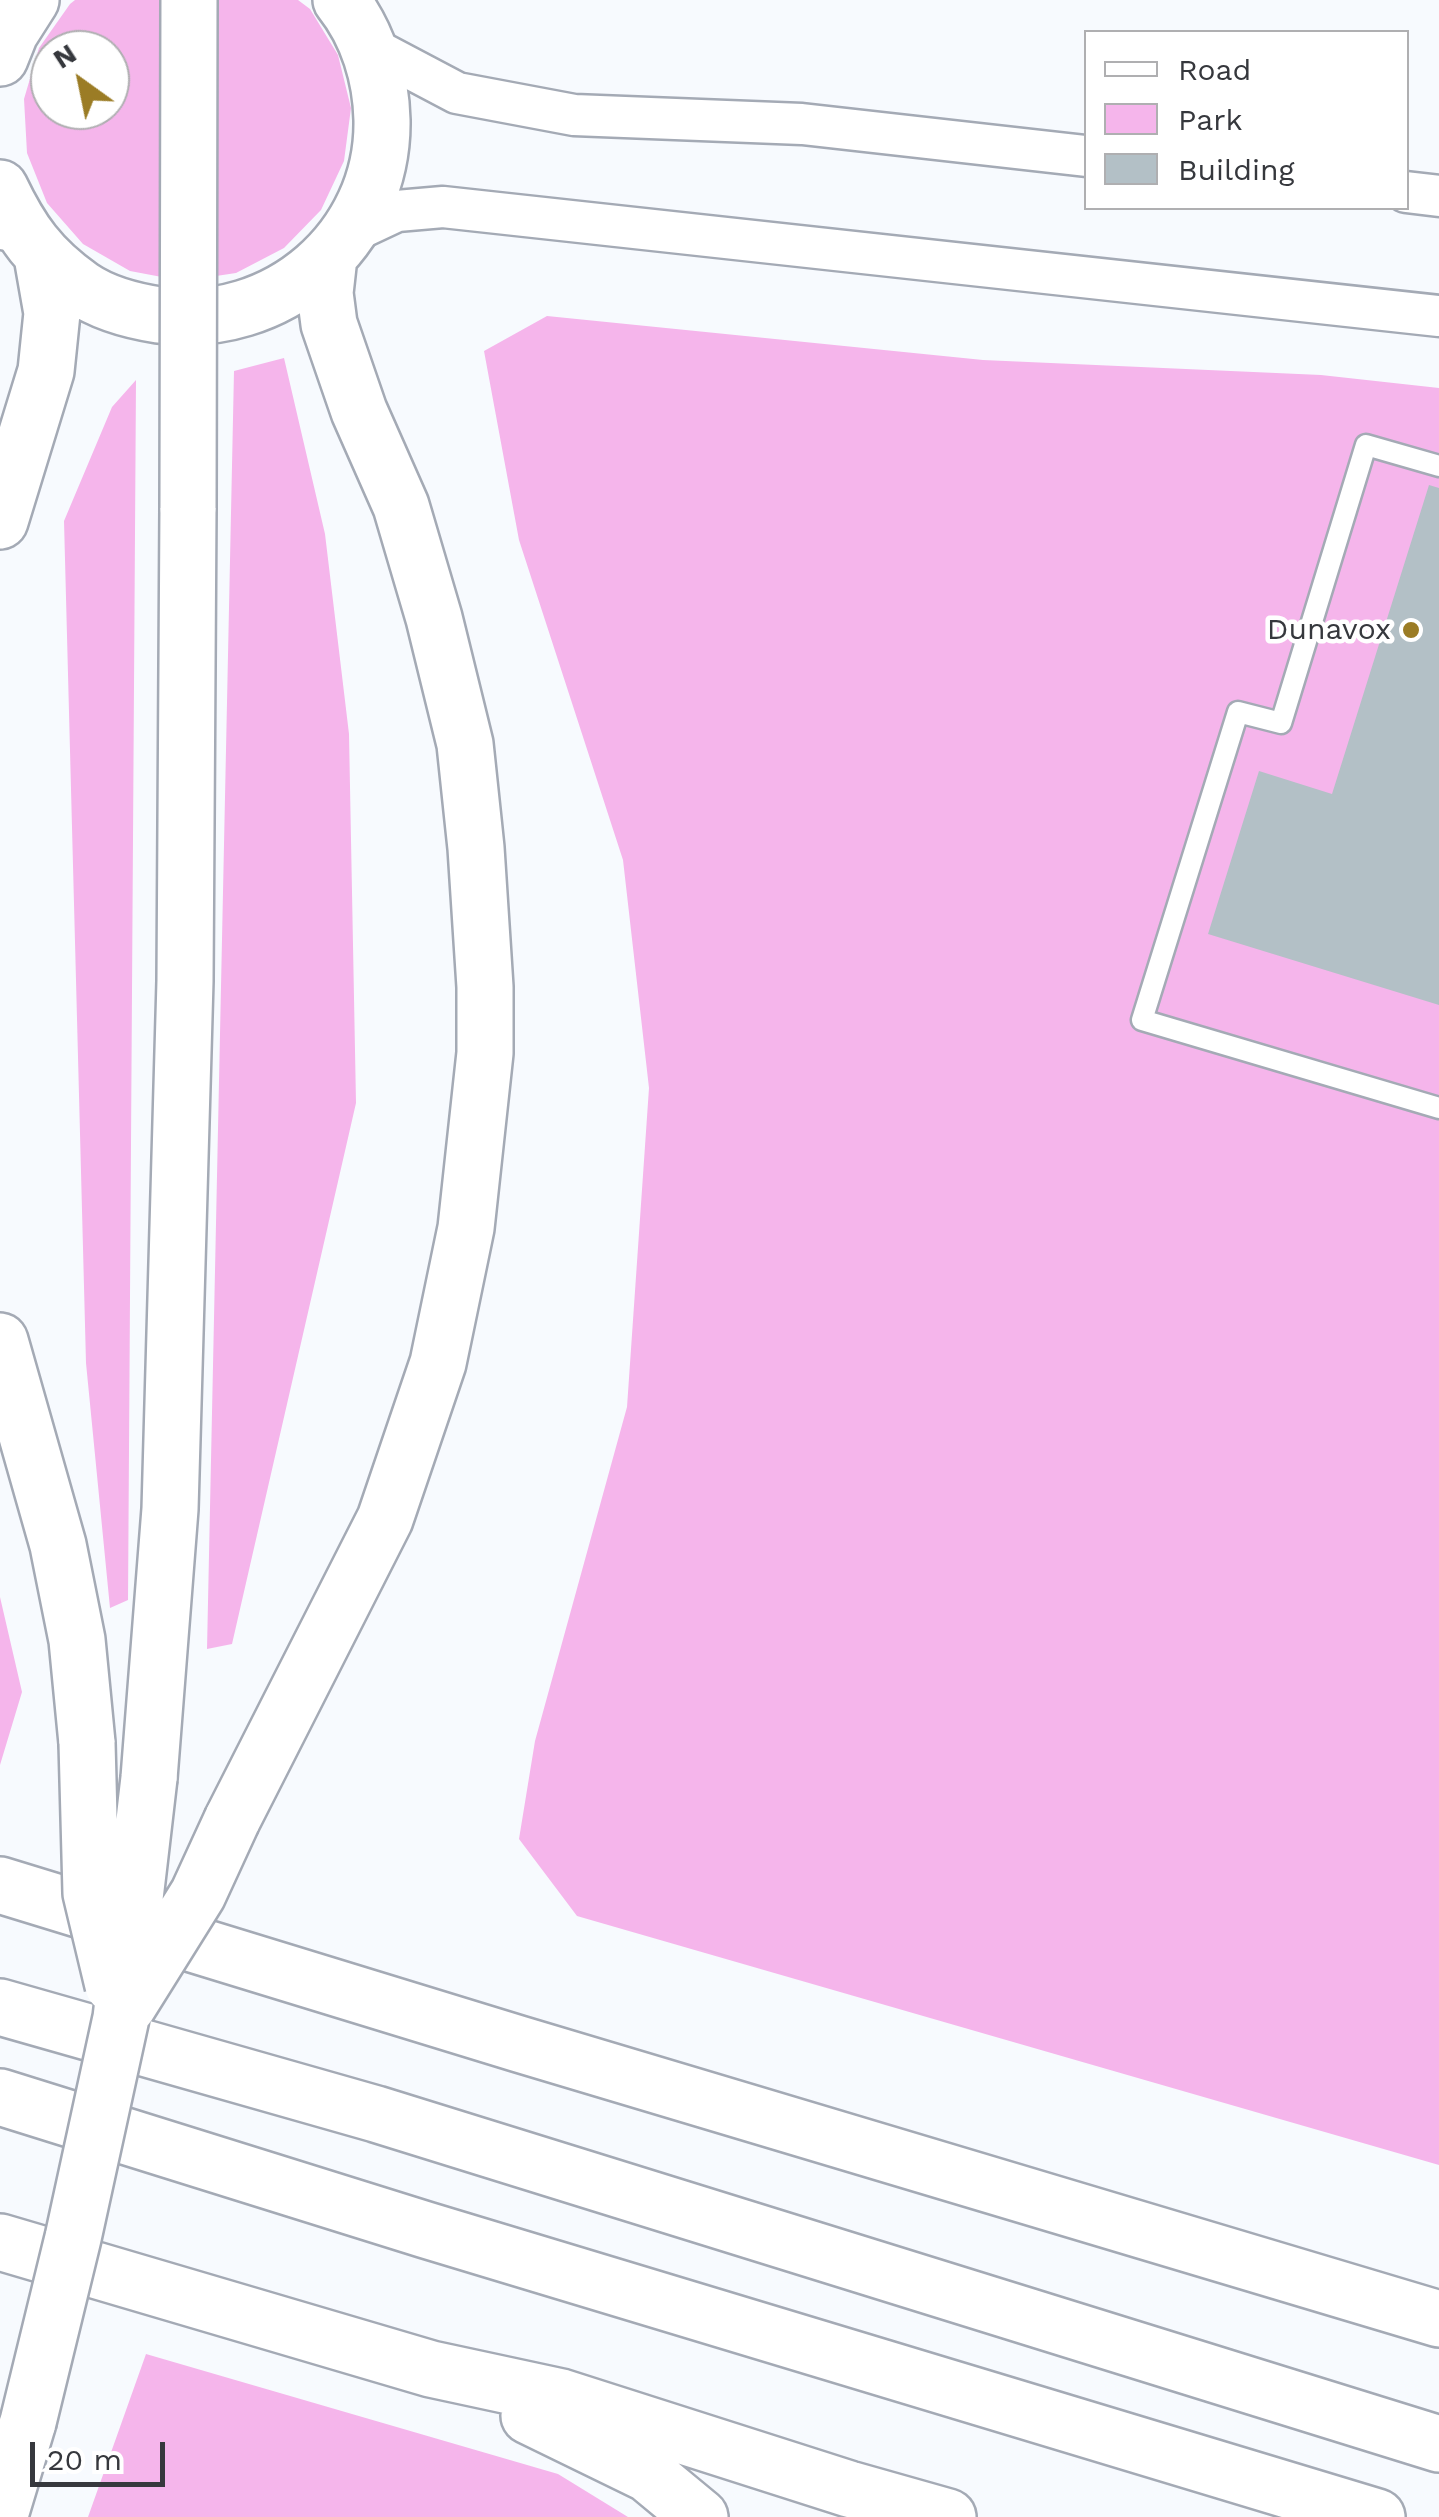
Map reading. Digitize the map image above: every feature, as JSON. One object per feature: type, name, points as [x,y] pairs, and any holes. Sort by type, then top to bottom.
[{"type":"main road","points":[[0,58],[31,0]]},
{"type":"main road","points":[[0,2515],[28,2422],[121,2018],[149,1778],[170,1509],[185,981],[189,0]]},
{"type":"main road","points":[[121,2018],[198,1894],[385,1519],[438,1363],[466,1228],[485,1054],[485,988],[466,744],[401,506],[359,411],[329,324],[324,293],[338,246],[371,190],[382,142],[382,93],[368,46],[340,0]]},
{"type":"main road","points":[[15,222],[84,290],[132,311],[185,318],[238,312],[287,291],[338,246]]},
{"type":"main road","points":[[0,520],[46,371],[52,313],[15,222]]},
{"type":"main road","points":[[0,1341],[58,1545],[77,1640],[86,1743],[90,1893],[121,2018]]},
{"type":"main road","points":[[0,1885],[1439,2319]]},
{"type":"main road","points":[[0,2006],[376,2114],[1439,2444]]},
{"type":"main road","points":[[0,2098],[1377,2517]]},
{"type":"main road","points":[[0,2242],[432,2369],[561,2397],[948,2517]]},
{"type":"main road","points":[[432,2369],[648,2474],[700,2517]]},
{"type":"street","points":[[368,46],[456,93],[574,115],[802,124],[1084,156]]},
{"type":"street","points":[[1409,192],[1439,196]]},
{"type":"street","points":[[338,246],[397,211],[443,208],[1439,316]]},
{"type":"lane","points":[[1439,466],[1366,445],[1282,723],[1238,712],[1142,1020],[1439,1108]]},
{"type":"green space","points":[[75,0],[298,0],[310,9],[338,55],[351,108],[344,161],[321,210],[284,248],[236,273],[183,281],[130,271],[83,244],[47,203],[27,153],[24,99],[30,79],[30,130],[130,130],[130,30],[52,30]]},
{"type":"green space","points":[[547,316],[983,360],[1321,375],[1439,388],[1439,2165],[577,1916],[519,1839],[535,1741],[627,1407],[649,1088],[623,860],[519,540],[484,351]]},
{"type":"green space","points":[[284,358],[325,534],[349,734],[356,1103],[232,1644],[207,1649],[234,371]]},
{"type":"green space","points":[[136,380],[128,1600],[110,1608],[86,1363],[64,521],[112,407]]},
{"type":"green space","points":[[0,1597],[22,1692],[0,1765]]},
{"type":"green space","points":[[146,2354],[558,2474],[628,2517],[88,2517]]},
{"type":"building","name":"Dunavox","points":[[1429,485],[1439,488],[1439,1005],[1208,934],[1259,771],[1332,794]]},
{"type":"place","name":"Dunavox","points":[[1411,630]]}]
